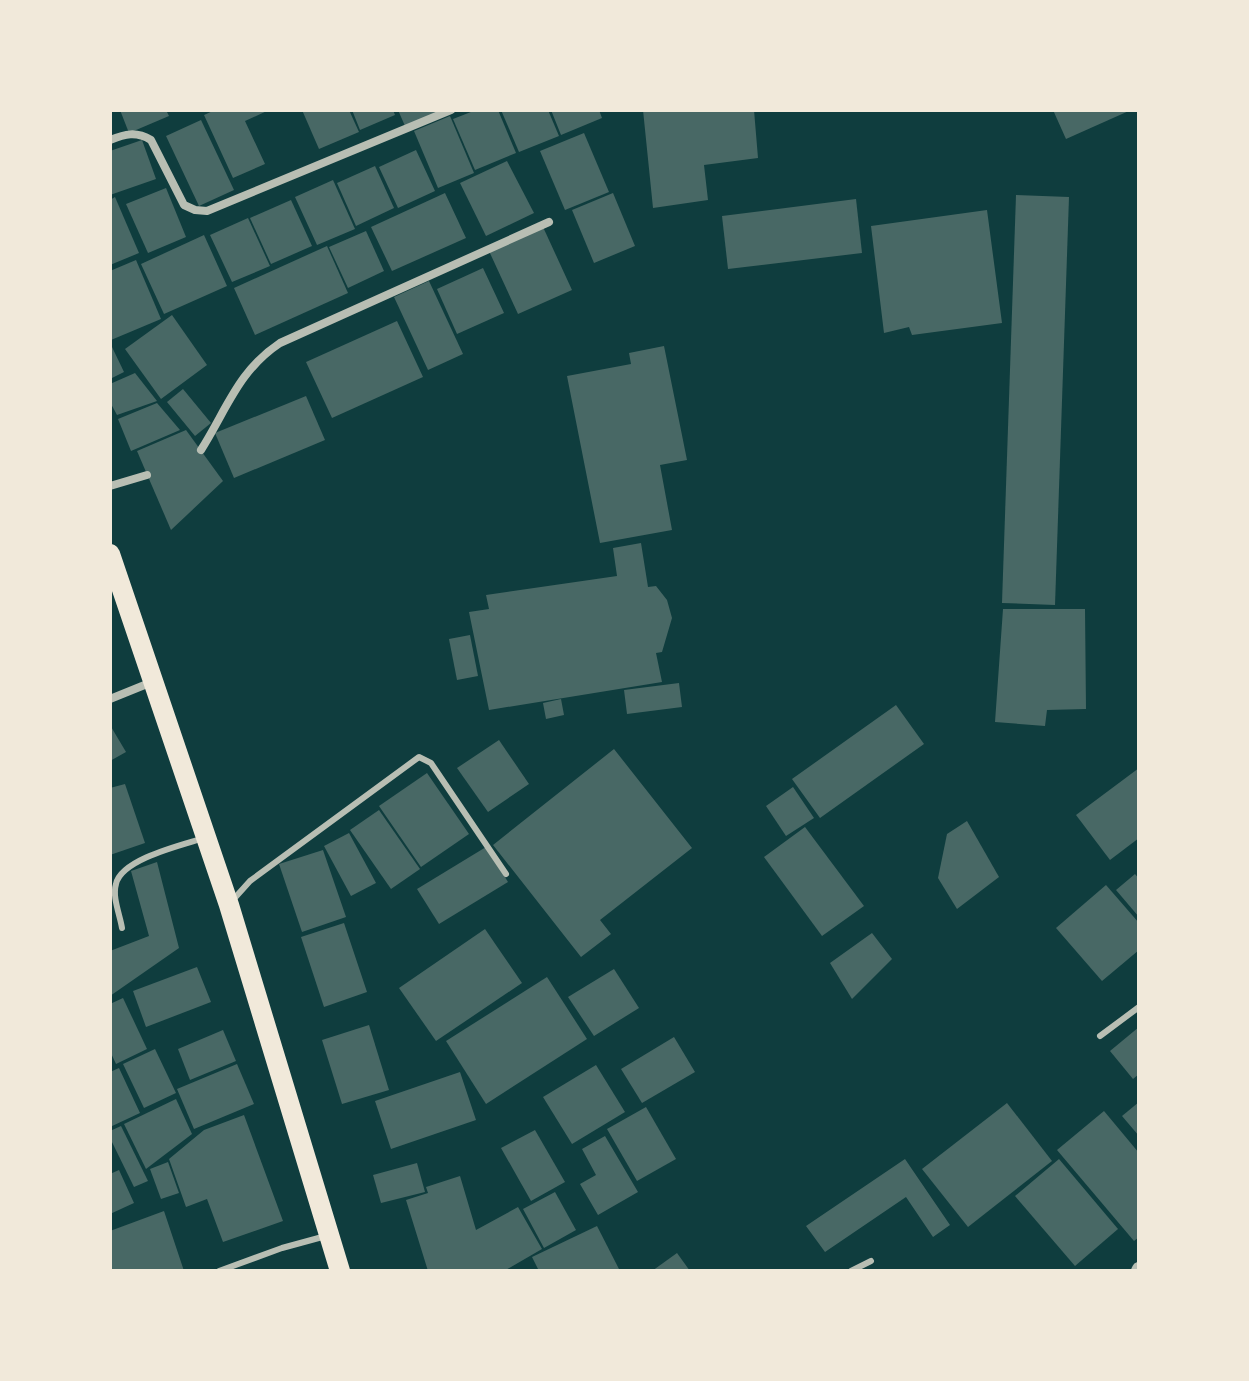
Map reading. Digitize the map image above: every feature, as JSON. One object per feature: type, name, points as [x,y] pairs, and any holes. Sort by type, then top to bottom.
[{"type":"main road","points":[[110,554],[229,905],[340,1271]]},
{"type":"street","points":[[110,140],[126,134],[141,134],[151,140],[184,205],[207,211],[451,110]]},
{"type":"street","points":[[201,450],[244,374],[260,356],[280,343],[549,222]]},
{"type":"street","points":[[110,486],[147,475]]},
{"type":"street","points":[[110,699],[153,682]]},
{"type":"lane","points":[[229,905],[250,881],[419,757],[431,763],[506,874]]},
{"type":"lane","points":[[122,928],[115,891],[116,880],[124,869],[148,857],[206,837]]},
{"type":"lane","points":[[1100,1036],[1139,1007]]},
{"type":"lane","points":[[219,1271],[329,1235]]},
{"type":"lane","points":[[851,1271],[871,1261]]},
{"type":"building","points":[[120,110],[166,110],[169,116],[129,133]]},
{"type":"building","points":[[215,110],[269,110],[245,121],[265,164],[233,178],[204,115]]},
{"type":"building","points":[[302,110],[349,110],[359,132],[319,149]]},
{"type":"building","points":[[352,110],[393,110],[395,115],[360,130]]},
{"type":"building","points":[[398,110],[444,110],[405,126]]},
{"type":"building","points":[[476,110],[498,110],[516,153],[475,170],[453,119]]},
{"type":"building","points":[[501,110],[548,110],[559,136],[519,152]]},
{"type":"building","points":[[551,110],[599,110],[602,118],[561,135]]},
{"type":"building","points":[[643,110],[754,110],[758,158],[704,165],[708,200],[653,208]]},
{"type":"building","points":[[1053,110],[1131,110],[1066,139]]},
{"type":"building","points":[[450,116],[474,173],[438,188],[414,131]]},
{"type":"building","points":[[201,120],[234,190],[199,206],[166,136]]},
{"type":"building","points":[[584,133],[609,192],[565,210],[540,151]]},
{"type":"building","points":[[142,140],[156,179],[110,195],[110,151]]},
{"type":"building","points":[[416,150],[435,191],[398,208],[379,167]]},
{"type":"building","points":[[507,161],[534,213],[486,236],[460,183]]},
{"type":"building","points":[[375,166],[394,208],[356,226],[337,183]]},
{"type":"building","points":[[333,180],[355,229],[317,245],[295,197]]},
{"type":"building","points":[[166,188],[186,237],[148,253],[126,204]]},
{"type":"building","points":[[445,193],[466,238],[392,271],[371,227]]},
{"type":"building","points":[[613,193],[635,246],[594,263],[572,210]]},
{"type":"building","points":[[1016,195],[1069,197],[1055,605],[1002,603]]},
{"type":"building","points":[[115,197],[139,253],[110,265],[110,200]]},
{"type":"building","points":[[856,199],[862,253],[728,269],[722,216]]},
{"type":"building","points":[[291,200],[312,246],[271,264],[250,218]]},
{"type":"building","points":[[987,210],[1002,323],[912,335],[909,327],[884,333],[871,226]]},
{"type":"building","points":[[248,218],[270,266],[232,282],[210,235]]},
{"type":"building","points":[[543,227],[572,290],[518,314],[489,251]]},
{"type":"building","points":[[366,231],[384,271],[348,288],[329,247]]},
{"type":"building","points":[[204,235],[227,286],[164,314],[141,264]]},
{"type":"building","points":[[327,246],[348,293],[255,335],[234,288]]},
{"type":"building","points":[[136,260],[161,319],[111,340],[110,271]]},
{"type":"building","points":[[483,268],[504,313],[457,334],[437,289]]},
{"type":"building","points":[[429,281],[463,354],[428,370],[394,297]]},
{"type":"building","points":[[172,315],[207,365],[161,399],[125,349]]},
{"type":"building","points":[[397,321],[423,377],[332,418],[306,362]]},
{"type":"building","points":[[664,346],[687,460],[660,465],[672,530],[600,543],[567,376],[631,364],[629,353]]},
{"type":"building","points":[[110,348],[124,372],[110,379]]},
{"type":"building","points":[[135,373],[157,401],[117,415],[110,402],[110,384]]},
{"type":"building","points":[[183,389],[211,423],[195,436],[167,402]]},
{"type":"building","points":[[306,396],[325,440],[234,478],[215,433]]},
{"type":"building","points":[[157,403],[180,430],[131,451],[118,419]]},
{"type":"building","points":[[186,430],[223,481],[171,530],[137,451]]},
{"type":"building","points":[[641,543],[648,587],[656,586],[667,600],[672,618],[662,652],[656,653],[662,682],[489,710],[469,612],[489,609],[486,595],[617,576],[613,548]]},
{"type":"building","points":[[1003,609],[1085,609],[1086,709],[1047,710],[1045,726],[995,722]]},
{"type":"building","points":[[470,635],[478,676],[457,680],[449,639]]},
{"type":"building","points":[[679,683],[682,707],[627,714],[624,690]]},
{"type":"building","points":[[561,699],[564,715],[546,719],[543,703]]},
{"type":"building","points":[[896,705],[924,744],[820,818],[792,779]]},
{"type":"building","points":[[110,725],[126,752],[110,761]]},
{"type":"building","points":[[499,740],[529,784],[488,812],[457,768]]},
{"type":"building","points":[[614,749],[692,848],[600,920],[611,934],[581,957],[493,845]]},
{"type":"building","points":[[1139,768],[1139,838],[1110,860],[1076,815]]},
{"type":"building","points":[[427,773],[469,834],[421,867],[379,806]]},
{"type":"building","points":[[125,784],[145,843],[110,855],[110,788]]},
{"type":"building","points":[[793,787],[814,818],[786,836],[766,806]]},
{"type":"building","points":[[379,810],[420,869],[391,889],[350,830]]},
{"type":"building","points":[[967,821],[999,877],[957,909],[938,878],[947,834]]},
{"type":"building","points":[[805,827],[864,906],[822,936],[764,857]]},
{"type":"building","points":[[349,833],[376,883],[351,896],[324,846]]},
{"type":"building","points":[[486,847],[508,882],[439,924],[417,889]]},
{"type":"building","points":[[323,850],[346,917],[302,932],[279,864]]},
{"type":"building","points":[[157,862],[179,948],[110,996],[110,951],[149,936],[131,871]]},
{"type":"building","points":[[1135,874],[1139,879],[1139,917],[1116,890]]},
{"type":"building","points":[[1106,885],[1139,923],[1139,950],[1102,981],[1056,928]]},
{"type":"building","points":[[344,923],[367,992],[324,1007],[301,937]]},
{"type":"building","points":[[485,929],[522,983],[436,1041],[399,988]]},
{"type":"building","points":[[872,933],[892,959],[852,999],[830,963]]},
{"type":"building","points":[[197,967],[211,1002],[146,1027],[133,991]]},
{"type":"building","points":[[614,969],[639,1008],[594,1036],[568,997]]},
{"type":"building","points":[[547,977],[587,1039],[486,1104],[446,1041]]},
{"type":"building","points":[[123,998],[147,1049],[116,1064],[110,1051],[110,1004]]},
{"type":"building","points":[[369,1025],[389,1090],[342,1104],[322,1040]]},
{"type":"building","points":[[1139,1027],[1139,1074],[1133,1079],[1110,1051]]},
{"type":"building","points":[[223,1030],[236,1061],[190,1080],[178,1049]]},
{"type":"building","points":[[674,1037],[695,1072],[642,1103],[621,1069]]},
{"type":"building","points":[[155,1049],[176,1093],[144,1108],[123,1064]]},
{"type":"building","points":[[237,1064],[254,1104],[194,1129],[177,1089]]},
{"type":"building","points":[[596,1065],[625,1112],[572,1144],[543,1097]]},
{"type":"building","points":[[119,1068],[140,1113],[110,1127],[110,1072]]},
{"type":"building","points":[[460,1072],[476,1120],[391,1149],[375,1101]]},
{"type":"building","points":[[176,1099],[192,1134],[146,1169],[124,1124]]},
{"type":"building","points":[[1139,1102],[1139,1136],[1122,1116]]},
{"type":"building","points":[[1007,1103],[1052,1161],[968,1227],[922,1169]]},
{"type":"building","points":[[646,1107],[676,1159],[637,1181],[607,1129]]},
{"type":"building","points":[[1104,1111],[1139,1153],[1139,1237],[1134,1241],[1057,1150]]},
{"type":"building","points":[[244,1115],[283,1221],[223,1242],[207,1199],[186,1207],[169,1159],[204,1130]]},
{"type":"building","points":[[121,1126],[148,1181],[134,1187],[110,1138],[110,1131]]},
{"type":"building","points":[[535,1130],[565,1182],[531,1201],[501,1148]]},
{"type":"building","points":[[605,1136],[638,1192],[598,1215],[580,1184],[596,1175],[582,1149]]},
{"type":"building","points":[[905,1159],[950,1225],[933,1237],[906,1197],[825,1252],[806,1226]]},
{"type":"building","points":[[1059,1159],[1118,1229],[1075,1266],[1015,1196]]},
{"type":"building","points":[[168,1162],[179,1193],[161,1199],[150,1169]]},
{"type":"building","points":[[417,1163],[425,1192],[381,1203],[373,1175]]},
{"type":"building","points":[[119,1170],[134,1203],[110,1214],[110,1174]]},
{"type":"building","points":[[460,1176],[476,1230],[518,1207],[542,1249],[504,1271],[428,1271],[406,1200],[428,1193],[426,1187]]},
{"type":"building","points":[[555,1192],[576,1230],[544,1248],[523,1209]]},
{"type":"building","points":[[164,1211],[184,1271],[110,1271],[110,1231]]},
{"type":"building","points":[[597,1226],[620,1271],[539,1271],[532,1257]]},
{"type":"building","points":[[677,1253],[690,1271],[652,1271]]}]
